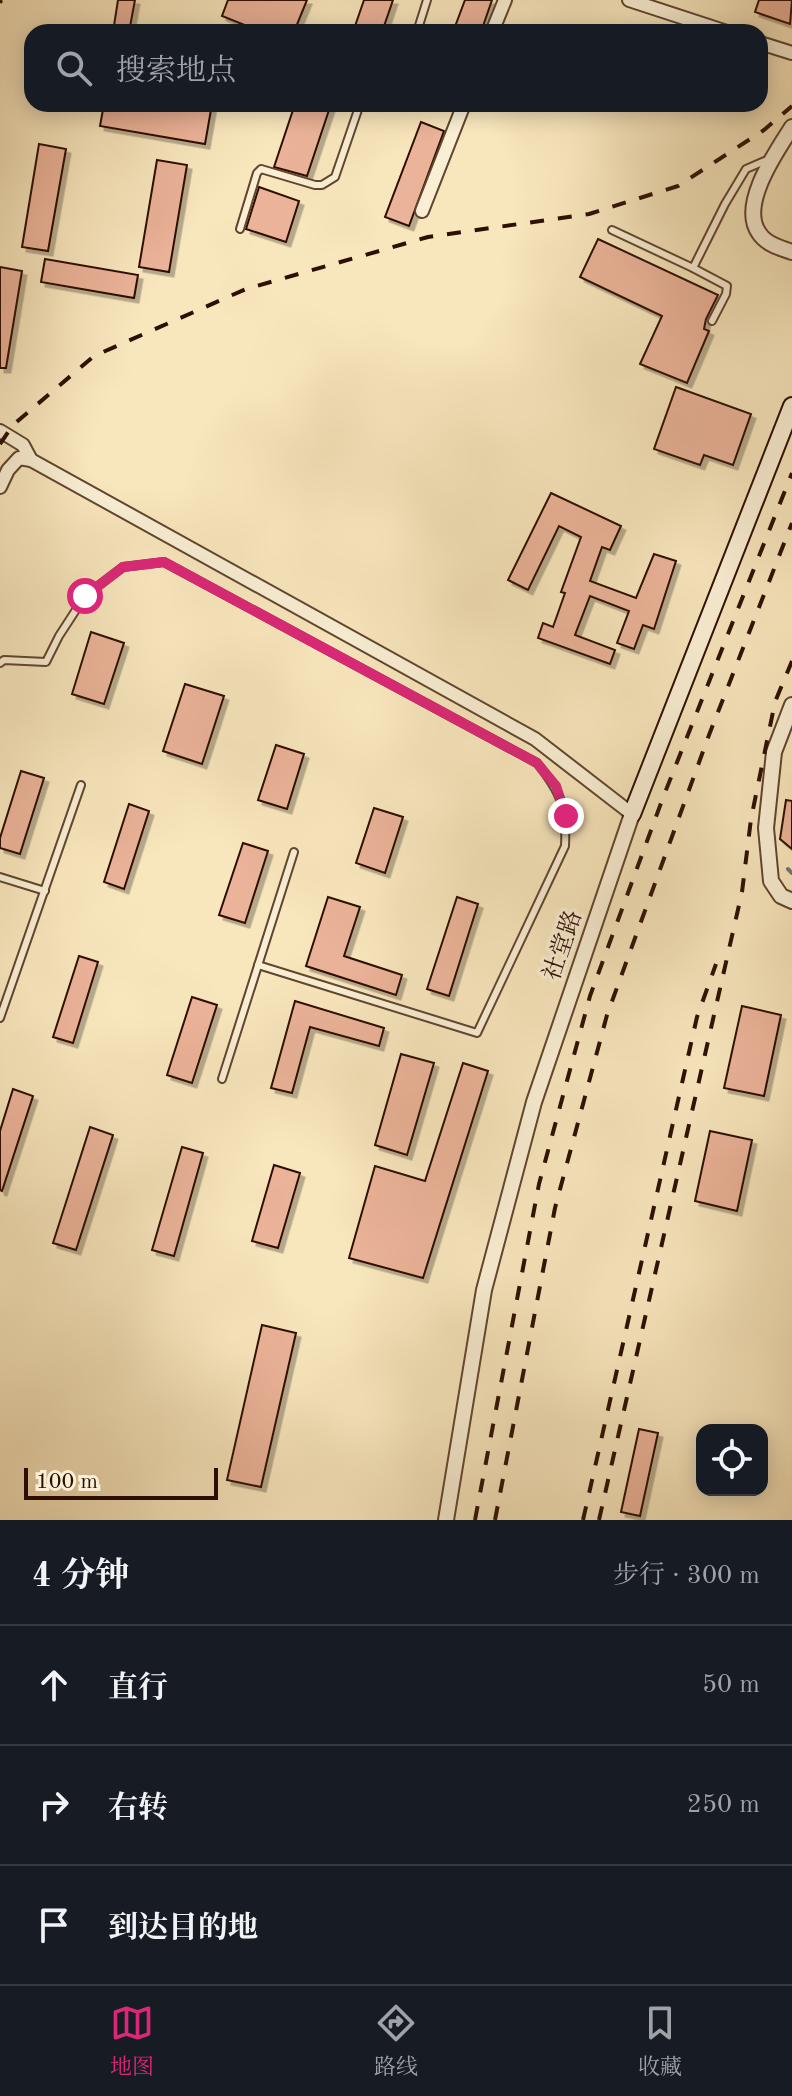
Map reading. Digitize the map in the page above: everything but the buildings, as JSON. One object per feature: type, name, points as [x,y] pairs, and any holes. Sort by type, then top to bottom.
[{"type":"main road","name":"社堂路","points":[[632,814],[792,406]]},
{"type":"street","points":[[495,24],[505,0]]},
{"type":"street","points":[[629,0],[702,24]]},
{"type":"street","points":[[768,46],[792,53]]},
{"type":"street","points":[[422,211],[461,112]]},
{"type":"street","points":[[792,127],[755,195],[752,212],[760,235],[792,252]]},
{"type":"street","points":[[0,431],[23,445],[31,460]]},
{"type":"street","points":[[0,487],[8,470],[19,458],[31,460],[535,739],[632,814]]},
{"type":"street","points":[[792,705],[774,752],[766,828],[771,881],[781,896],[792,901]]},
{"type":"street","name":"社堂路","points":[[446,1520],[488,1276],[534,1102],[632,814]]},
{"type":"lane","points":[[420,24],[427,0]]},
{"type":"lane","points":[[240,229],[257,173],[261,169],[315,185],[322,185],[335,177],[357,112]]},
{"type":"lane","points":[[693,268],[746,169],[774,157]]},
{"type":"lane","points":[[612,230],[727,286],[712,321]]},
{"type":"lane","points":[[0,663],[4,660],[46,662],[85,596],[123,567],[164,562],[537,763],[556,786],[566,816],[565,846],[477,1033],[258,965]]},
{"type":"lane","points":[[0,1018],[81,785]]},
{"type":"lane","points":[[222,1079],[294,852]]},
{"type":"lane","points":[[0,877],[45,891]]},
{"type":"waterway","points":[[788,869],[792,873]]},
{"type":"railway","points":[[0,444],[13,425],[94,356],[246,289],[428,237],[589,214],[678,186],[764,130],[792,106]]},
{"type":"railway","points":[[475,1520],[539,1184],[590,996],[664,795],[792,473]]},
{"type":"railway","points":[[495,1520],[555,1208],[607,1015],[709,735],[792,523]]},
{"type":"railway","points":[[599,1520],[742,892],[751,819],[775,702],[792,661]]},
{"type":"railway","points":[[583,1520],[697,1017],[716,964]]},
{"type":"route","points":[[85,596],[123,567],[164,562],[537,763],[556,786],[566,816]]}]
